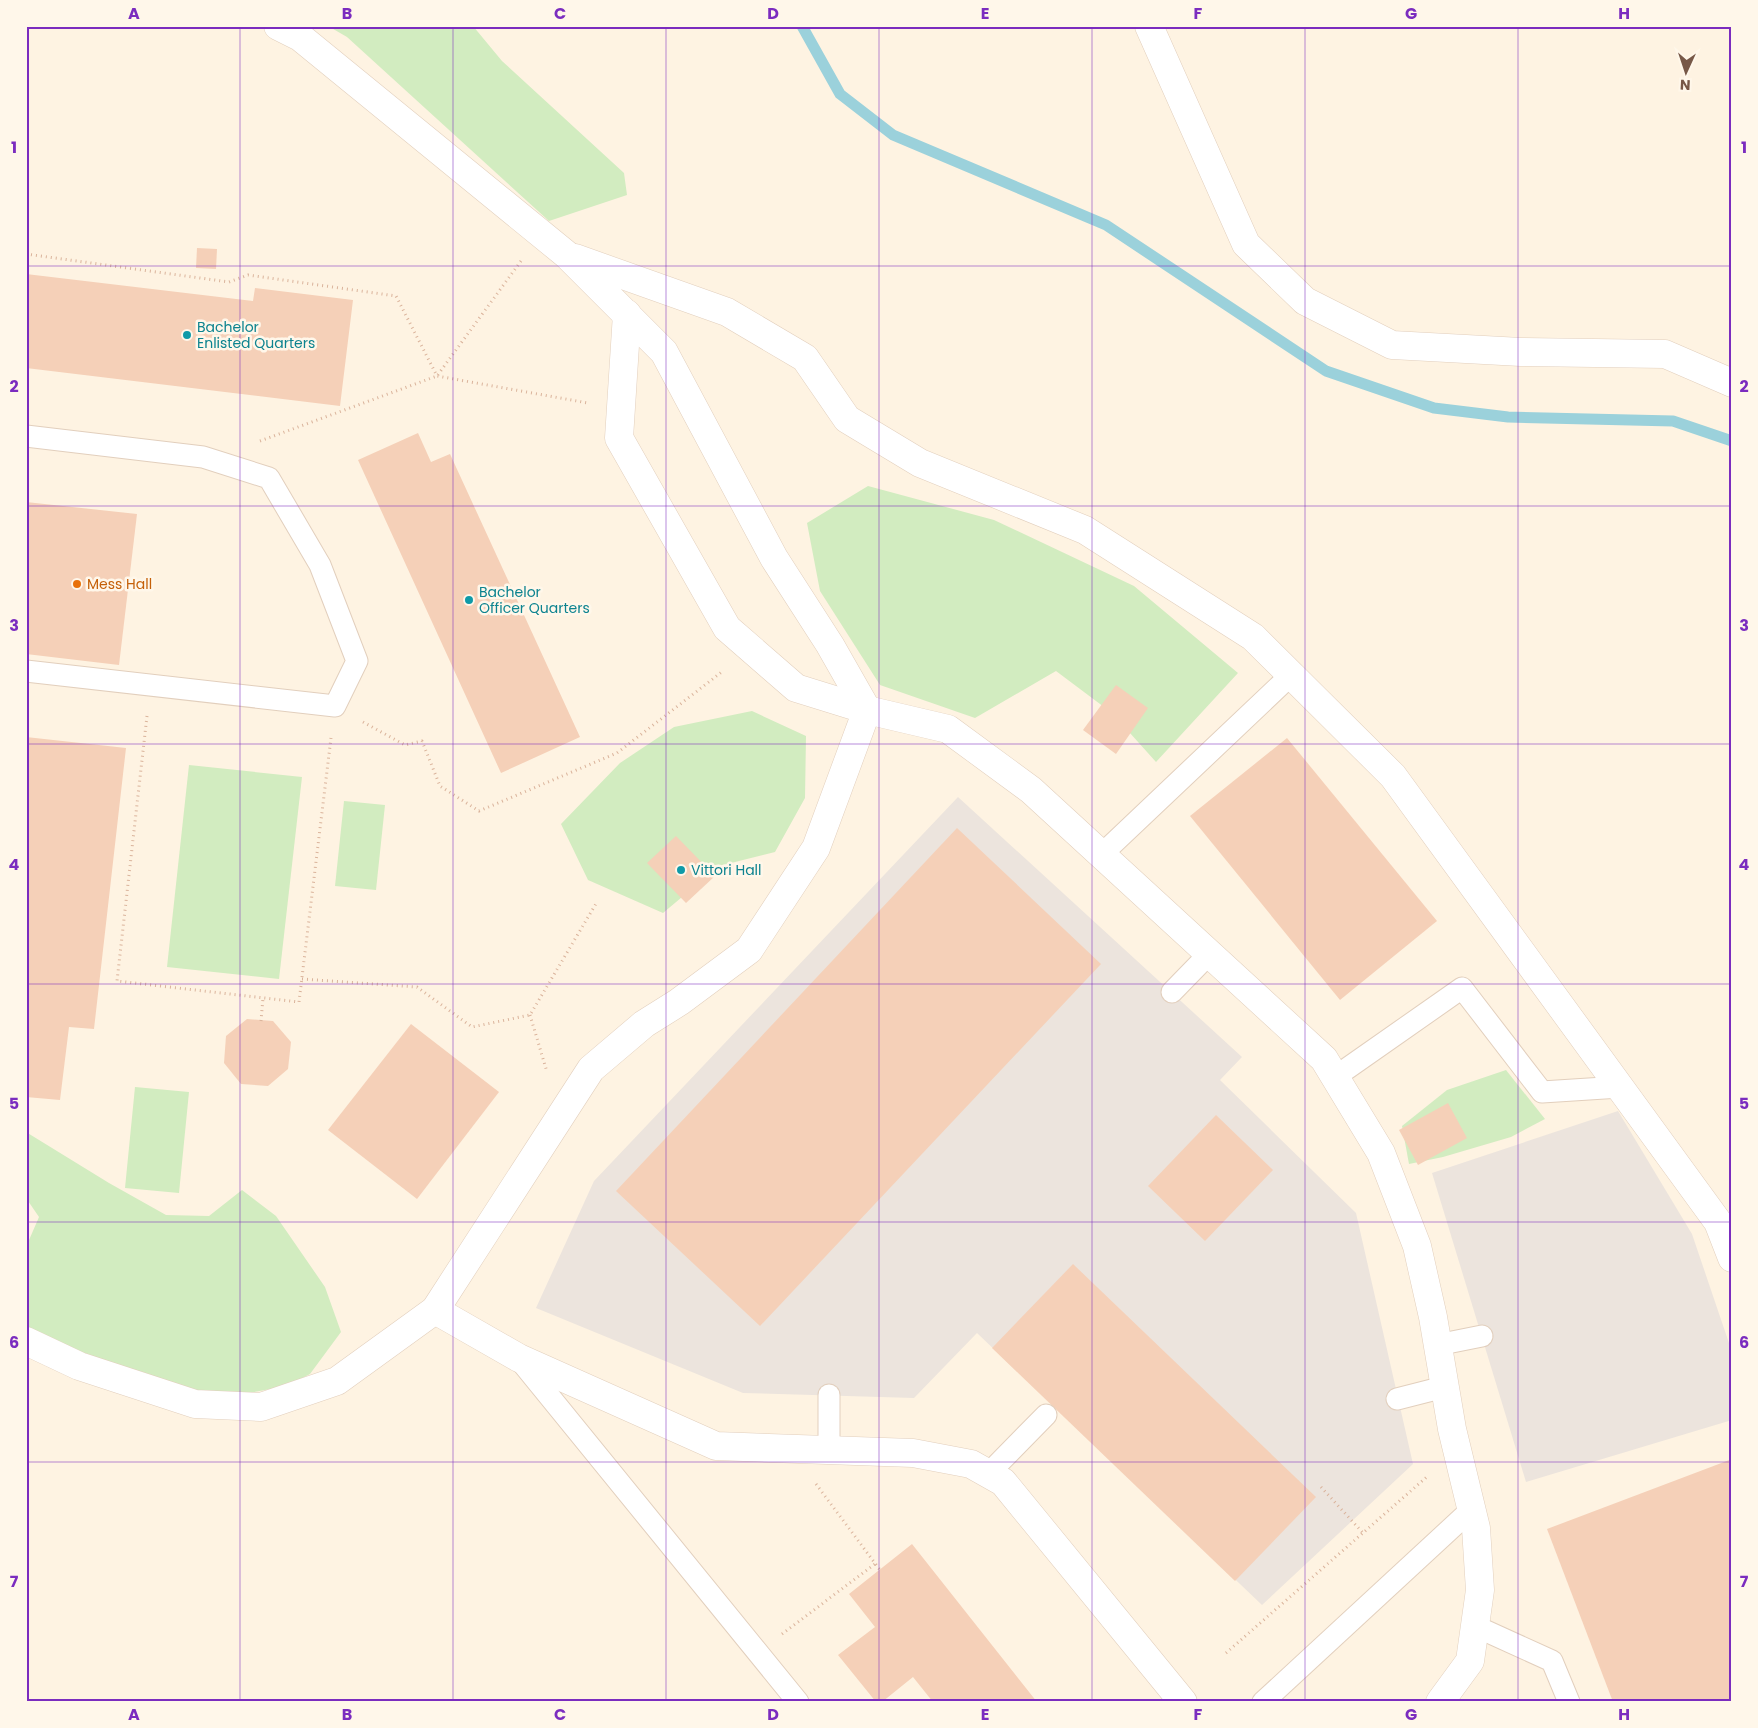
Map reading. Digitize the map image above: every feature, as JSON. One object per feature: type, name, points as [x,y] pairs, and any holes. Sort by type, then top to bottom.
[{"type":"street","points":[[26,1341],[79,1366],[195,1404],[261,1407],[337,1381],[435,1310],[591,1069],[644,1024],[679,1002],[749,950],[816,848],[867,710],[830,645],[774,558],[664,352],[566,255],[300,37],[278,26]]},
{"type":"street","points":[[1149,26],[1246,244],[1305,300],[1392,345],[1521,352],[1665,354],[1732,383]]},
{"type":"street","points":[[566,255],[728,312],[805,358],[847,418],[920,462],[1085,530],[1253,637],[1393,776],[1718,1222],[1732,1258]]},
{"type":"street","points":[[627,314],[619,438],[727,628],[796,688],[867,710],[948,729],[1031,790],[1324,1059],[1381,1153],[1416,1246],[1433,1317],[1444,1387],[1457,1451],[1476,1528],[1480,1590],[1470,1661],[1440,1702]]},
{"type":"street","points":[[435,1310],[519,1358],[716,1446],[913,1453],[971,1464],[1003,1482],[1183,1702]]},
{"type":"lane","points":[[26,436],[203,457],[269,478],[320,565],[356,661],[335,706],[26,672]]},
{"type":"lane","points":[[1101,854],[1292,675]]},
{"type":"lane","points":[[1172,992],[1209,954]]},
{"type":"lane","points":[[1335,1077],[1462,988],[1542,1092],[1620,1087]]},
{"type":"lane","points":[[1437,1345],[1482,1336]]},
{"type":"lane","points":[[519,1358],[798,1702]]},
{"type":"lane","points":[[1398,1398],[1444,1387]]},
{"type":"lane","points":[[829,1395],[829,1450]]},
{"type":"lane","points":[[988,1474],[1046,1415]]},
{"type":"lane","points":[[1263,1702],[1472,1509]]},
{"type":"lane","points":[[1475,1626],[1552,1661],[1569,1702]]},
{"type":"path","points":[[437,376],[540,234]]},
{"type":"path","points":[[26,254],[229,282],[248,275],[396,296],[437,376]]},
{"type":"path","points":[[210,460],[437,376],[621,409]]},
{"type":"path","points":[[151,686],[117,981],[299,1002],[335,706],[405,745],[422,741],[440,786],[479,811],[617,753],[750,649]]},
{"type":"path","points":[[560,1117],[530,1015],[597,902]]},
{"type":"path","points":[[302,979],[418,987],[472,1027],[530,1015]]},
{"type":"path","points":[[261,1021],[264,998]]},
{"type":"path","points":[[1226,1653],[1457,1451]]},
{"type":"path","points":[[1321,1487],[1363,1533]]},
{"type":"path","points":[[758,1652],[875,1564]]},
{"type":"shaded area","points":[[958,797],[1242,1057],[1220,1080],[1356,1213],[1413,1464],[1262,1605],[977,1333],[914,1398],[743,1393],[536,1308],[594,1181]]},
{"type":"shaded area","points":[[1618,1111],[1692,1234],[1732,1352],[1732,1420],[1526,1482],[1432,1173]]},
{"type":"green space","points":[[328,26],[473,26],[502,61],[624,173],[627,195],[549,221],[347,37]]},
{"type":"green space","points":[[868,486],[994,520],[1134,586],[1238,673],[1156,762],[1112,713],[1056,671],[975,718],[880,685],[820,591],[807,523]]},
{"type":"green space","points":[[752,711],[806,736],[805,798],[775,852],[719,866],[663,913],[588,880],[561,824],[620,763],[674,727]]},
{"type":"green space","points":[[189,765],[302,777],[279,979],[167,967]]},
{"type":"green space","points":[[344,801],[385,805],[376,890],[335,886]]},
{"type":"green space","points":[[1506,1070],[1545,1119],[1511,1137],[1443,1157],[1409,1164],[1402,1126],[1447,1090]]},
{"type":"green space","points":[[135,1087],[189,1092],[179,1193],[125,1188]]},
{"type":"green space","points":[[26,1132],[109,1183],[166,1215],[209,1216],[242,1190],[276,1216],[325,1287],[341,1332],[310,1374],[287,1386],[232,1396],[192,1392],[112,1367],[26,1332],[26,1247],[39,1217],[26,1198]]},
{"type":"building","points":[[197,248],[217,249],[216,269],[196,268]]},
{"type":"building","name":"Bachelor Enlisted Quarters","points":[[26,274],[253,301],[255,288],[353,300],[340,406],[26,368]]},
{"type":"building","name":"Bachelor Officer Quarters","points":[[418,433],[431,462],[450,454],[580,737],[501,773],[358,460]]},
{"type":"building","name":"Mess Hall","points":[[26,502],[137,514],[119,665],[26,654]]},
{"type":"building","points":[[1116,685],[1148,708],[1116,754],[1083,730]]},
{"type":"building","points":[[26,737],[126,748],[94,1029],[69,1027],[60,1100],[26,1097]]},
{"type":"building","points":[[1287,738],[1437,921],[1340,1000],[1190,816]]},
{"type":"building","points":[[957,828],[1101,964],[760,1326],[616,1191]]},
{"type":"building","name":"Vittori Hall","points":[[676,836],[715,876],[686,903],[647,863]]},
{"type":"building","points":[[247,1019],[273,1021],[291,1042],[288,1069],[268,1086],[241,1084],[224,1063],[226,1036]]},
{"type":"building","points":[[411,1024],[499,1092],[417,1199],[328,1130]]},
{"type":"building","points":[[1448,1103],[1467,1138],[1418,1165],[1399,1130]]},
{"type":"building","points":[[1216,1115],[1273,1170],[1205,1241],[1148,1186]]},
{"type":"building","points":[[1073,1264],[1316,1497],[1235,1581],[992,1348]]},
{"type":"building","points":[[1732,1459],[1732,1702],[1613,1702],[1547,1529]]},
{"type":"building","points":[[912,1544],[1037,1702],[933,1702],[913,1677],[882,1702],[876,1702],[838,1655],[875,1627],[849,1594]]},
{"type":"waterway","points":[[802,26],[840,94],[893,135],[1106,225],[1326,371],[1434,408],[1508,417],[1673,421],[1732,441]]},
{"type":"place","name":"Bachelor Enlisted Quarters","points":[[187,335]]},
{"type":"place","name":"Mess Hall","points":[[77,584]]},
{"type":"place","name":"Bachelor Officer Quarters","points":[[469,600]]},
{"type":"place","name":"Vittori Hall","points":[[681,870]]}]
